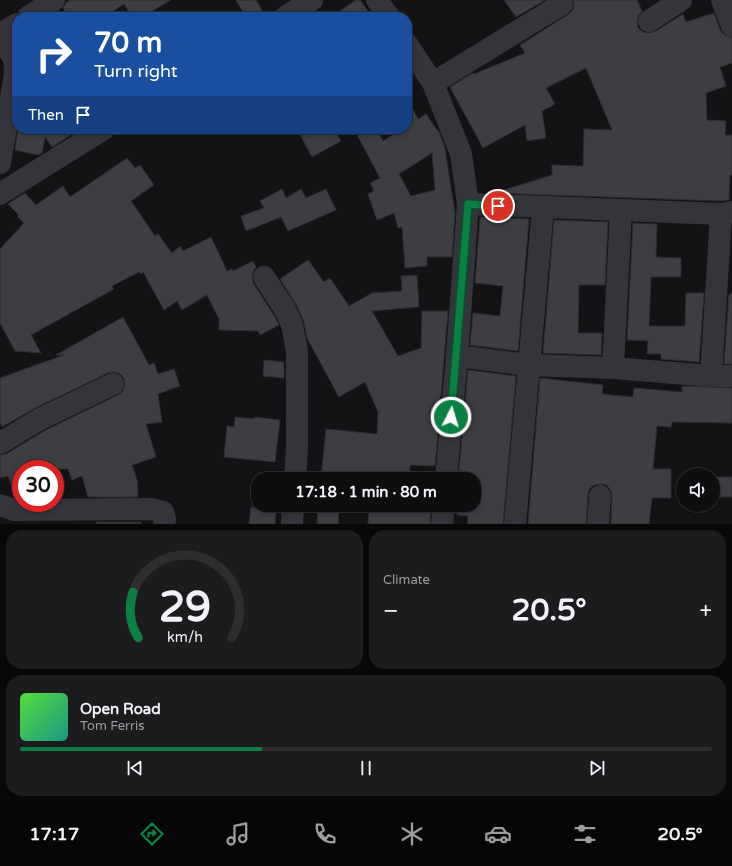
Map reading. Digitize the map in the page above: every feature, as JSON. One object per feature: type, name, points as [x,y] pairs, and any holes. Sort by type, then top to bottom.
[{"type":"street","points":[[36,12],[54,0]]},
{"type":"street","points":[[293,12],[312,0]]},
{"type":"street","points":[[378,0],[386,12]]},
{"type":"street","points":[[649,21],[681,0]]},
{"type":"street","points":[[722,0],[732,26]]},
{"type":"street","points":[[433,83],[562,4]]},
{"type":"street","points":[[0,34],[12,27]]},
{"type":"street","points":[[0,40],[12,55]]},
{"type":"street","points":[[412,52],[433,83],[461,154],[468,204],[447,472]]},
{"type":"street","points":[[0,163],[12,92]]},
{"type":"street","points":[[0,194],[96,134]]},
{"type":"street","points":[[457,356],[529,364],[613,368],[722,376],[727,213],[543,208],[468,204]]},
{"type":"street","points":[[515,524],[543,208]]},
{"type":"street","points":[[613,368],[622,210]]},
{"type":"street","points":[[264,277],[286,311],[292,325],[297,351],[297,447],[295,472]]},
{"type":"street","points":[[0,443],[40,419],[112,384]]},
{"type":"street","points":[[598,524],[600,496]]},
{"type":"street","points":[[0,505],[14,510],[152,508],[163,512],[165,519],[164,524]]},
{"type":"street","points":[[292,524],[293,512]]},
{"type":"street","points":[[442,524],[443,512]]},
{"type":"building","points":[[70,0],[171,0],[151,12],[129,12],[124,4],[112,12],[66,12],[63,8]]},
{"type":"building","points":[[236,0],[256,0],[263,12],[243,12]]},
{"type":"building","points":[[356,0],[360,0],[368,12],[338,12]]},
{"type":"building","points":[[504,0],[545,0],[516,17]]},
{"type":"building","points":[[573,0],[637,0],[642,11],[638,16],[638,28],[643,32],[649,33],[656,31],[683,14],[686,22],[714,13],[720,30],[724,35],[732,38],[732,63],[720,67],[726,86],[706,93],[707,120],[726,121],[725,135],[732,135],[732,175],[730,175],[729,200],[720,201],[494,193],[552,175],[552,165],[583,166],[584,129],[612,130],[586,68],[546,88],[555,104],[542,111],[546,138],[527,141],[525,125],[483,148],[450,87],[473,73],[474,74],[525,53],[520,45],[569,14],[573,10]]},
{"type":"building","points":[[412,108],[418,119],[426,114],[438,130],[445,148],[455,214],[452,257],[427,257],[427,266],[405,268],[402,227],[398,228],[394,213],[377,220],[368,194],[374,191],[370,183],[380,178],[357,134],[380,134],[383,141],[394,134],[412,134]],"holes":[[[432,153],[435,190],[411,196],[399,174]]]},
{"type":"building","points":[[17,134],[72,134],[52,147],[45,137],[42,153],[38,155],[15,150]]},
{"type":"building","points":[[300,134],[337,134],[341,141],[312,157]]},
{"type":"building","points":[[127,158],[135,168],[140,165],[154,185],[131,201],[155,236],[158,234],[172,253],[180,246],[183,251],[211,237],[227,271],[232,269],[233,271],[253,261],[256,267],[252,277],[253,283],[279,325],[260,335],[258,331],[219,330],[219,319],[207,295],[182,310],[177,301],[164,310],[143,272],[141,274],[139,272],[112,286],[114,289],[31,335],[41,353],[15,351],[0,323],[0,249],[24,223],[17,216],[19,215],[8,204],[25,193],[36,205],[63,186],[70,197]]},
{"type":"building","points":[[282,189],[286,198],[301,189],[306,198],[326,189],[336,210],[288,231],[281,217],[246,231],[241,216],[264,208],[260,201]]},
{"type":"building","points":[[480,217],[529,219],[518,351],[470,345],[473,313],[500,316],[503,286],[475,283]]},
{"type":"building","points":[[554,220],[608,222],[605,285],[579,285],[578,333],[602,333],[601,355],[543,353]]},
{"type":"building","points":[[633,223],[657,224],[656,257],[681,258],[681,277],[651,277],[649,326],[685,326],[686,293],[704,293],[699,362],[661,359],[661,354],[647,354],[648,341],[627,340]]},
{"type":"building","points":[[308,260],[324,282],[330,278],[349,306],[372,293],[402,291],[401,276],[417,275],[419,307],[372,311],[398,356],[421,348],[422,311],[448,311],[435,466],[410,465],[410,472],[322,472],[326,429],[377,434],[378,412],[365,382],[339,397],[307,338],[304,322],[297,306],[280,279]]},
{"type":"building","points":[[729,294],[732,294],[732,364],[724,364]]},
{"type":"building","points":[[123,317],[149,365],[154,363],[158,374],[174,369],[180,386],[158,394],[162,422],[146,424],[156,457],[132,465],[138,483],[138,497],[88,497],[82,476],[72,480],[68,469],[64,469],[64,460],[12,460],[12,488],[8,476],[0,478],[0,455],[6,454],[46,430],[118,395],[123,391],[125,385],[124,378],[120,374],[114,372],[108,373],[35,408],[2,427],[0,422],[0,378],[64,355],[56,355]]},
{"type":"building","points":[[264,360],[284,362],[284,378],[263,376]]},
{"type":"building","points":[[468,370],[516,376],[503,524],[467,524],[468,516],[457,515],[457,512],[481,512],[481,472],[459,471]]},
{"type":"building","points":[[540,378],[603,385],[602,394],[633,397],[634,388],[682,392],[682,386],[732,388],[732,423],[672,422],[671,427],[657,426],[653,469],[671,469],[671,498],[652,498],[649,524],[611,524],[611,491],[607,485],[600,484],[594,485],[589,489],[586,524],[528,524]]},
{"type":"building","points":[[235,417],[254,419],[254,417],[280,420],[275,462],[224,457],[227,426],[234,427]]},
{"type":"building","points":[[720,477],[732,477],[732,497],[720,497]]},
{"type":"building","points":[[251,507],[251,512],[276,512],[275,524],[249,524]]},
{"type":"building","points":[[318,512],[339,512],[338,524],[317,524]]},
{"type":"building","points":[[369,512],[431,512],[430,524],[368,524]]},
{"type":"building","points":[[96,522],[141,522],[141,524],[96,524]]},
{"type":"route","points":[[451,417],[468,204],[498,206]]}]
